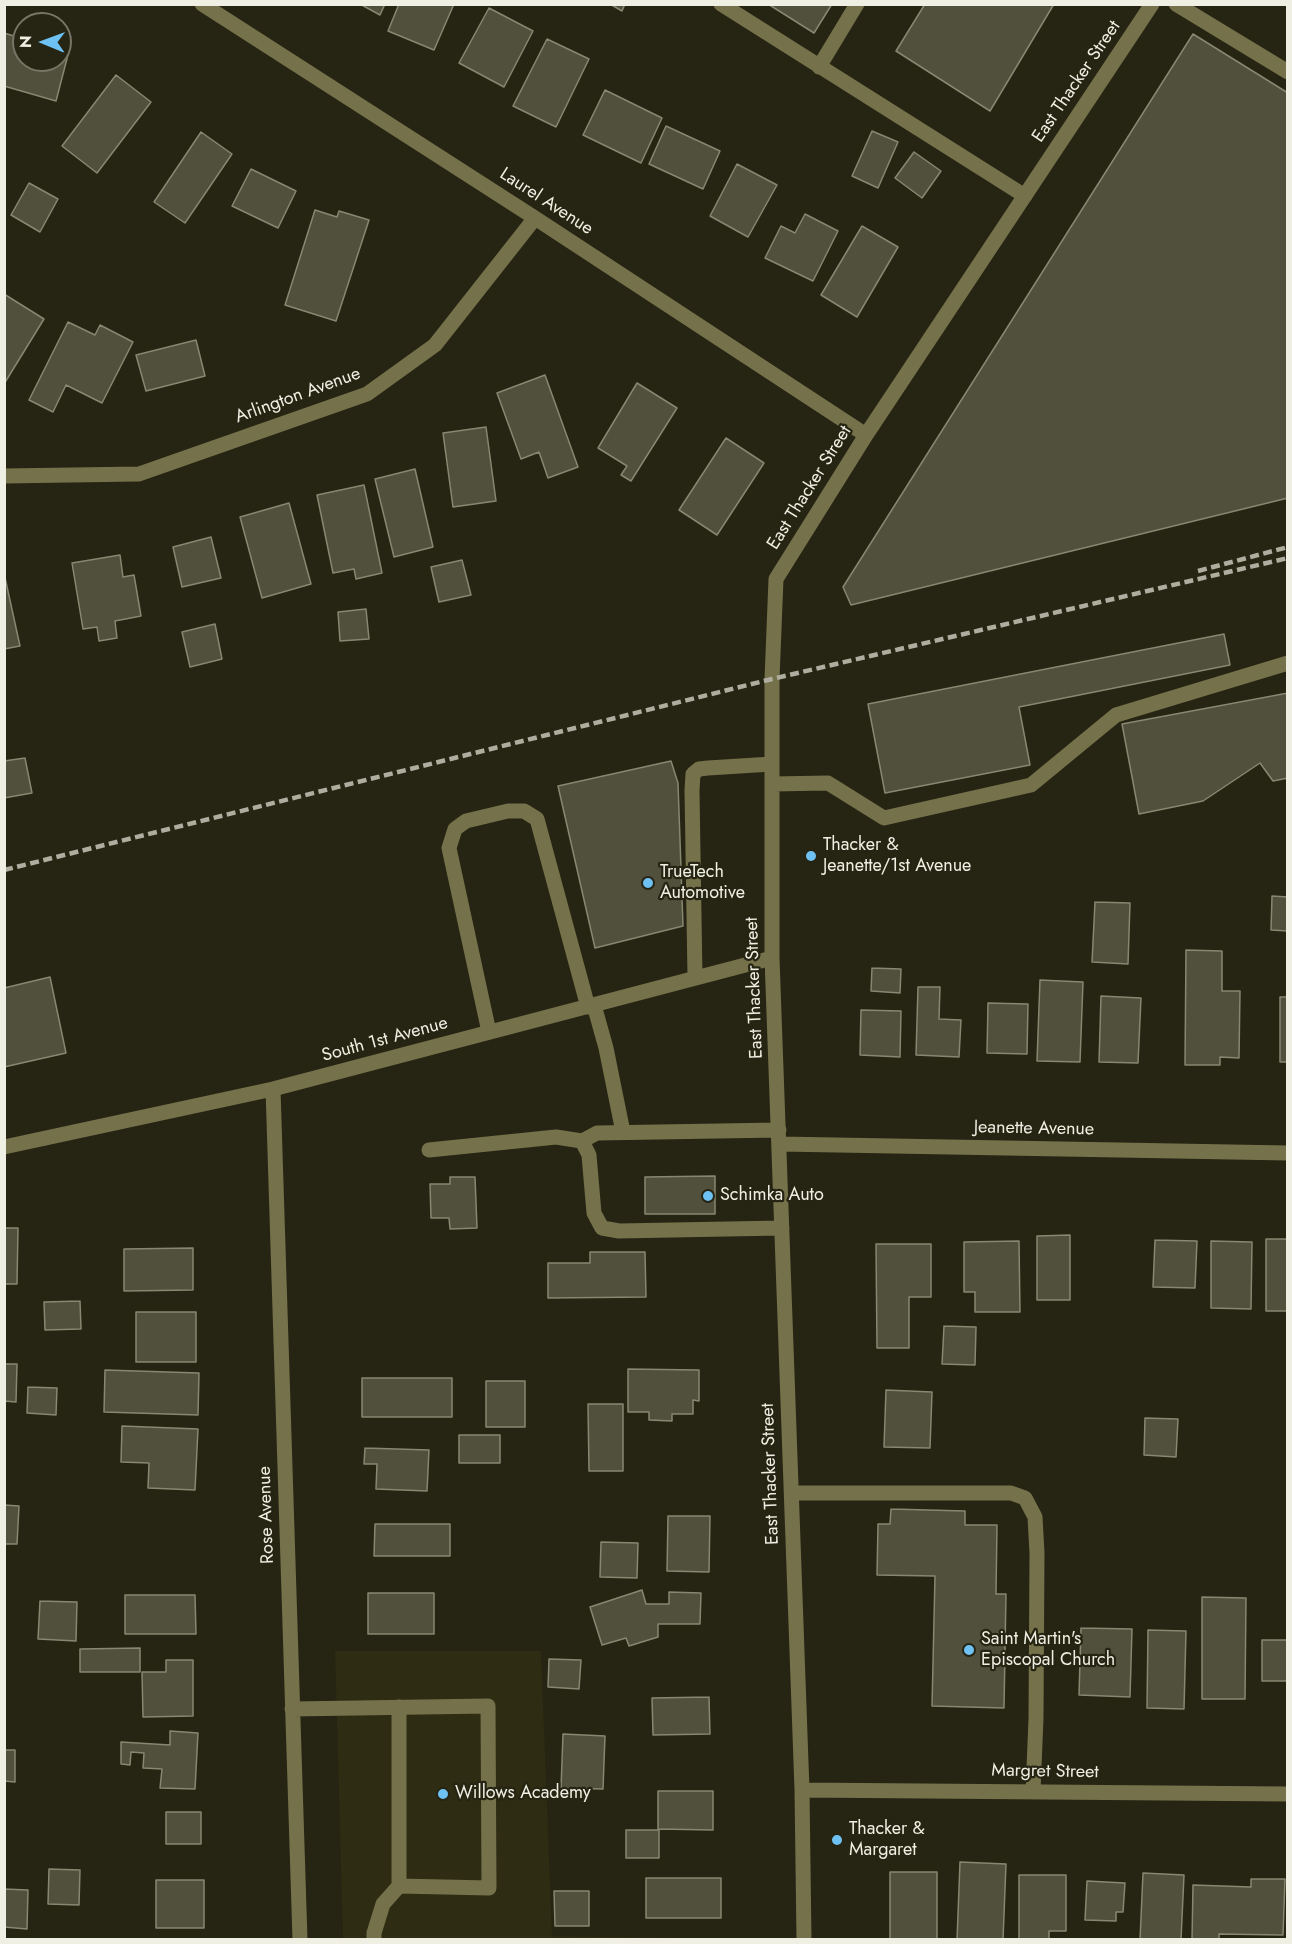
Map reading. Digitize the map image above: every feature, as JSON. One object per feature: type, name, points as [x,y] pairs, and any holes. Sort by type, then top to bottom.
[{"type":"street","name":"Laurel Avenue","points":[[202,4],[536,218],[866,435]]},
{"type":"street","points":[[819,67],[857,4]]},
{"type":"street","name":"East Thacker Street","points":[[804,1940],[802,1790],[772,958],[772,679],[776,579],[866,435],[1152,4]]},
{"type":"street","points":[[1176,4],[1287,72]]},
{"type":"street","points":[[728,6],[819,67],[1025,196]]},
{"type":"street","name":"Arlington Avenue","points":[[4,476],[139,474],[367,394],[435,345],[536,218]]},
{"type":"street","points":[[772,784],[828,783],[884,818],[1031,785],[1116,715],[1287,663]]},
{"type":"street","points":[[695,978],[693,774],[699,769],[772,764]]},
{"type":"street","points":[[489,1032],[449,848],[455,830],[466,821],[508,811],[524,811],[537,819],[591,1006],[606,1048],[623,1132]]},
{"type":"street","name":"South 1st Avenue","points":[[4,1148],[273,1089],[772,958]]},
{"type":"street","name":"Rose Avenue","points":[[273,1089],[300,1940]]},
{"type":"street","name":"Jeanette Avenue","points":[[582,1141],[597,1132],[623,1132],[1287,1153]]},
{"type":"street","points":[[429,1150],[556,1137],[582,1141],[590,1155],[594,1213],[602,1228],[619,1231],[782,1228]]},
{"type":"street","points":[[792,1492],[1011,1493],[1025,1498],[1035,1516],[1037,1553],[1033,1792]]},
{"type":"street","points":[[292,1710],[488,1706],[489,1888],[399,1886]]},
{"type":"street","points":[[374,1940],[383,1904],[399,1886],[399,1707]]},
{"type":"street","name":"Margret Street","points":[[802,1790],[1287,1794]]},
{"type":"shaded area","name":"Willows Academy","points":[[335,1651],[541,1651],[552,1936],[754,1939],[343,1939]]},
{"type":"building","points":[[360,4],[385,4],[380,15]]},
{"type":"building","points":[[399,4],[454,4],[434,50],[388,31]]},
{"type":"building","points":[[610,4],[625,4],[622,11]]},
{"type":"building","points":[[768,4],[832,4],[814,33]]},
{"type":"building","points":[[925,4],[1054,4],[990,111],[896,51]]},
{"type":"building","points":[[489,8],[533,31],[504,87],[459,63]]},
{"type":"building","points":[[4,33],[12,35],[12,72],[64,72],[56,101],[4,86]]},
{"type":"building","points":[[1193,34],[1288,93],[1288,498],[851,605],[843,587]]},
{"type":"building","points":[[547,39],[589,59],[556,127],[513,106]]},
{"type":"building","points":[[116,75],[151,102],[97,173],[62,146]]},
{"type":"building","points":[[605,90],[662,118],[641,163],[583,135]]},
{"type":"building","points":[[666,126],[720,151],[703,189],[649,164]]},
{"type":"building","points":[[872,131],[898,142],[878,188],[852,176]]},
{"type":"building","points":[[201,132],[232,154],[185,223],[154,202]]},
{"type":"building","points":[[914,152],[941,171],[922,198],[895,178]]},
{"type":"building","points":[[737,164],[777,185],[748,237],[710,216]]},
{"type":"building","points":[[251,169],[296,191],[278,228],[232,206]]},
{"type":"building","points":[[29,183],[58,199],[40,232],[11,215]]},
{"type":"building","points":[[315,210],[337,217],[339,211],[369,220],[336,321],[285,305]]},
{"type":"building","points":[[805,214],[838,231],[813,281],[765,258],[781,226],[795,233]]},
{"type":"building","points":[[862,226],[898,247],[857,317],[821,295]]},
{"type":"building","points":[[4,294],[44,319],[4,384]]},
{"type":"building","points":[[68,322],[95,335],[100,325],[133,342],[102,403],[66,385],[53,412],[29,400]]},
{"type":"building","points":[[196,340],[205,376],[146,391],[136,355]]},
{"type":"building","points":[[545,375],[578,467],[548,478],[539,452],[521,459],[497,393]]},
{"type":"building","points":[[637,383],[677,408],[631,481],[621,475],[627,466],[598,448]]},
{"type":"building","points":[[486,427],[496,501],[453,507],[443,433]]},
{"type":"building","points":[[726,438],[764,463],[717,535],[679,510]]},
{"type":"building","points":[[415,469],[433,547],[394,557],[375,479]]},
{"type":"building","points":[[364,485],[382,573],[356,579],[354,569],[333,573],[317,495]]},
{"type":"building","points":[[289,503],[311,584],[262,598],[240,517]]},
{"type":"building","points":[[211,537],[221,578],[182,587],[173,547]]},
{"type":"building","points":[[120,555],[123,577],[134,575],[141,616],[115,621],[117,638],[99,641],[97,627],[83,629],[72,563]]},
{"type":"building","points":[[462,560],[471,595],[439,602],[431,567]]},
{"type":"building","points":[[4,573],[20,646],[4,649]]},
{"type":"building","points":[[366,609],[369,639],[340,641],[338,612]]},
{"type":"building","points":[[215,624],[222,659],[190,667],[182,632]]},
{"type":"building","points":[[1224,634],[1230,665],[1019,707],[1030,765],[885,793],[868,704]]},
{"type":"building","points":[[1288,693],[1288,778],[1273,781],[1260,763],[1203,801],[1139,814],[1122,724]]},
{"type":"building","points":[[25,758],[32,793],[4,798],[4,761]]},
{"type":"building","points":[[671,761],[678,783],[683,926],[595,948],[558,786]]},
{"type":"building","points":[[1272,896],[1288,897],[1288,931],[1271,930]]},
{"type":"building","points":[[1095,902],[1130,903],[1128,964],[1092,962]]},
{"type":"building","points":[[1186,950],[1222,951],[1222,991],[1240,991],[1239,1058],[1220,1057],[1220,1065],[1185,1065]]},
{"type":"building","points":[[872,968],[901,969],[900,993],[871,991]]},
{"type":"building","points":[[50,977],[66,1053],[4,1067],[4,988]]},
{"type":"building","points":[[1040,980],[1083,982],[1080,1062],[1037,1061]]},
{"type":"building","points":[[918,987],[940,987],[939,1019],[961,1020],[959,1057],[916,1055]]},
{"type":"building","points":[[1101,996],[1141,998],[1138,1063],[1099,1062]]},
{"type":"building","points":[[1280,997],[1288,997],[1288,1062],[1280,1062]]},
{"type":"building","points":[[988,1003],[1028,1004],[1027,1054],[987,1053]]},
{"type":"building","points":[[861,1010],[901,1011],[900,1057],[860,1055]]},
{"type":"building","points":[[715,1176],[715,1214],[645,1214],[645,1177]]},
{"type":"building","points":[[450,1177],[475,1177],[477,1228],[450,1229],[449,1218],[431,1218],[430,1184],[450,1184]]},
{"type":"building","points":[[4,1228],[18,1228],[17,1284],[4,1284]]},
{"type":"building","points":[[1070,1235],[1070,1300],[1037,1300],[1037,1236]]},
{"type":"building","points":[[1266,1239],[1288,1239],[1288,1311],[1266,1311]]},
{"type":"building","points":[[1155,1240],[1197,1241],[1195,1288],[1153,1287]]},
{"type":"building","points":[[1019,1241],[1020,1312],[975,1312],[975,1292],[964,1292],[964,1242]]},
{"type":"building","points":[[1211,1241],[1252,1242],[1251,1309],[1211,1308]]},
{"type":"building","points":[[876,1244],[931,1244],[931,1297],[909,1297],[909,1348],[877,1348]]},
{"type":"building","points":[[193,1248],[193,1290],[124,1291],[124,1249]]},
{"type":"building","points":[[590,1252],[645,1252],[646,1297],[548,1298],[548,1263],[590,1263]]},
{"type":"building","points":[[80,1301],[81,1329],[45,1330],[44,1302]]},
{"type":"building","points":[[136,1312],[196,1312],[196,1362],[136,1362]]},
{"type":"building","points":[[944,1326],[976,1327],[975,1365],[942,1364]]},
{"type":"building","points":[[4,1364],[17,1364],[16,1402],[4,1401]]},
{"type":"building","points":[[628,1369],[699,1370],[699,1401],[693,1400],[693,1414],[672,1414],[672,1421],[649,1420],[649,1412],[628,1412]]},
{"type":"building","points":[[105,1370],[199,1373],[198,1415],[104,1412]]},
{"type":"building","points":[[362,1378],[452,1378],[452,1417],[362,1417]]},
{"type":"building","points":[[486,1381],[525,1381],[525,1427],[486,1427]]},
{"type":"building","points":[[28,1387],[57,1388],[56,1415],[27,1413]]},
{"type":"building","points":[[886,1390],[932,1392],[930,1448],[884,1447]]},
{"type":"building","points":[[588,1404],[623,1404],[623,1471],[589,1471]]},
{"type":"building","points":[[1145,1418],[1178,1419],[1176,1457],[1144,1455]]},
{"type":"building","points":[[122,1426],[198,1429],[195,1490],[148,1488],[149,1463],[121,1462]]},
{"type":"building","points":[[459,1435],[500,1435],[500,1463],[459,1463]]},
{"type":"building","points":[[365,1448],[429,1450],[427,1491],[376,1489],[377,1464],[364,1464]]},
{"type":"building","points":[[4,1505],[19,1506],[17,1544],[4,1544]]},
{"type":"building","name":"Saint Martin's Episcopal Church","points":[[891,1509],[965,1511],[965,1525],[997,1525],[996,1594],[1006,1594],[1004,1708],[932,1706],[935,1576],[877,1575],[878,1524],[890,1524]]},
{"type":"building","points":[[668,1516],[710,1516],[709,1572],[667,1571]]},
{"type":"building","points":[[375,1524],[450,1524],[450,1556],[374,1556]]},
{"type":"building","points":[[601,1542],[638,1543],[637,1578],[600,1577]]},
{"type":"building","points":[[642,1590],[646,1604],[669,1604],[669,1592],[701,1593],[700,1624],[658,1624],[658,1637],[629,1646],[626,1638],[602,1645],[590,1607]]},
{"type":"building","points":[[368,1593],[434,1593],[434,1634],[368,1634]]},
{"type":"building","points":[[125,1595],[195,1595],[196,1634],[125,1634]]},
{"type":"building","points":[[1202,1597],[1246,1598],[1245,1699],[1202,1699]]},
{"type":"building","points":[[40,1601],[77,1602],[76,1641],[38,1639]]},
{"type":"building","points":[[1081,1628],[1132,1629],[1130,1697],[1079,1695]]},
{"type":"building","points":[[1148,1630],[1186,1631],[1184,1709],[1147,1708]]},
{"type":"building","points":[[1262,1640],[1288,1640],[1288,1681],[1262,1681]]},
{"type":"building","points":[[140,1648],[140,1672],[80,1672],[80,1649]]},
{"type":"building","points":[[549,1659],[581,1660],[579,1689],[548,1687]]},
{"type":"building","points":[[166,1660],[193,1660],[193,1716],[143,1717],[142,1672],[166,1672]]},
{"type":"building","points":[[709,1697],[710,1734],[653,1735],[652,1698]]},
{"type":"building","points":[[170,1731],[198,1733],[195,1789],[160,1788],[162,1769],[143,1768],[144,1753],[131,1752],[130,1765],[121,1764],[121,1742],[170,1745]]},
{"type":"building","points":[[563,1734],[605,1736],[603,1789],[561,1788]]},
{"type":"building","points":[[4,1750],[15,1750],[15,1782],[4,1781]]},
{"type":"building","points":[[658,1791],[713,1791],[713,1830],[658,1829]]},
{"type":"building","points":[[166,1812],[201,1812],[201,1844],[166,1844]]},
{"type":"building","points":[[626,1830],[659,1830],[659,1858],[626,1858]]},
{"type":"building","points":[[960,1862],[1006,1864],[1003,1940],[957,1940]]},
{"type":"building","points":[[49,1869],[80,1870],[79,1905],[48,1904]]},
{"type":"building","points":[[890,1872],[937,1872],[937,1940],[890,1940]]},
{"type":"building","points":[[1143,1873],[1184,1875],[1181,1940],[1140,1940]]},
{"type":"building","points":[[1019,1875],[1066,1875],[1066,1931],[1049,1931],[1049,1940],[1019,1940]]},
{"type":"building","points":[[646,1878],[721,1878],[721,1918],[646,1918]]},
{"type":"building","points":[[1251,1879],[1285,1879],[1283,1935],[1219,1934],[1219,1940],[1192,1940],[1193,1885],[1251,1887]]},
{"type":"building","points":[[156,1880],[204,1880],[204,1928],[156,1928]]},
{"type":"building","points":[[1087,1881],[1125,1883],[1123,1912],[1116,1912],[1116,1921],[1085,1920]]},
{"type":"building","points":[[4,1889],[28,1890],[27,1929],[4,1927]]},
{"type":"building","points":[[554,1891],[589,1891],[589,1926],[555,1926]]},
{"type":"railway","points":[[1198,571],[1288,547]]},
{"type":"railway","points":[[4,870],[772,679],[1288,558]]},
{"type":"place","name":"Thacker & Jeanette/1st Avenue","points":[[811,856]]},
{"type":"place","name":"TrueTech Automotive","points":[[648,883]]},
{"type":"place","name":"Schimka Auto","points":[[708,1196]]},
{"type":"place","name":"Saint Martin's Episcopal Church","points":[[969,1650]]},
{"type":"place","name":"Willows Academy","points":[[443,1794]]},
{"type":"place","name":"Thacker & Margaret","points":[[837,1840]]}]
